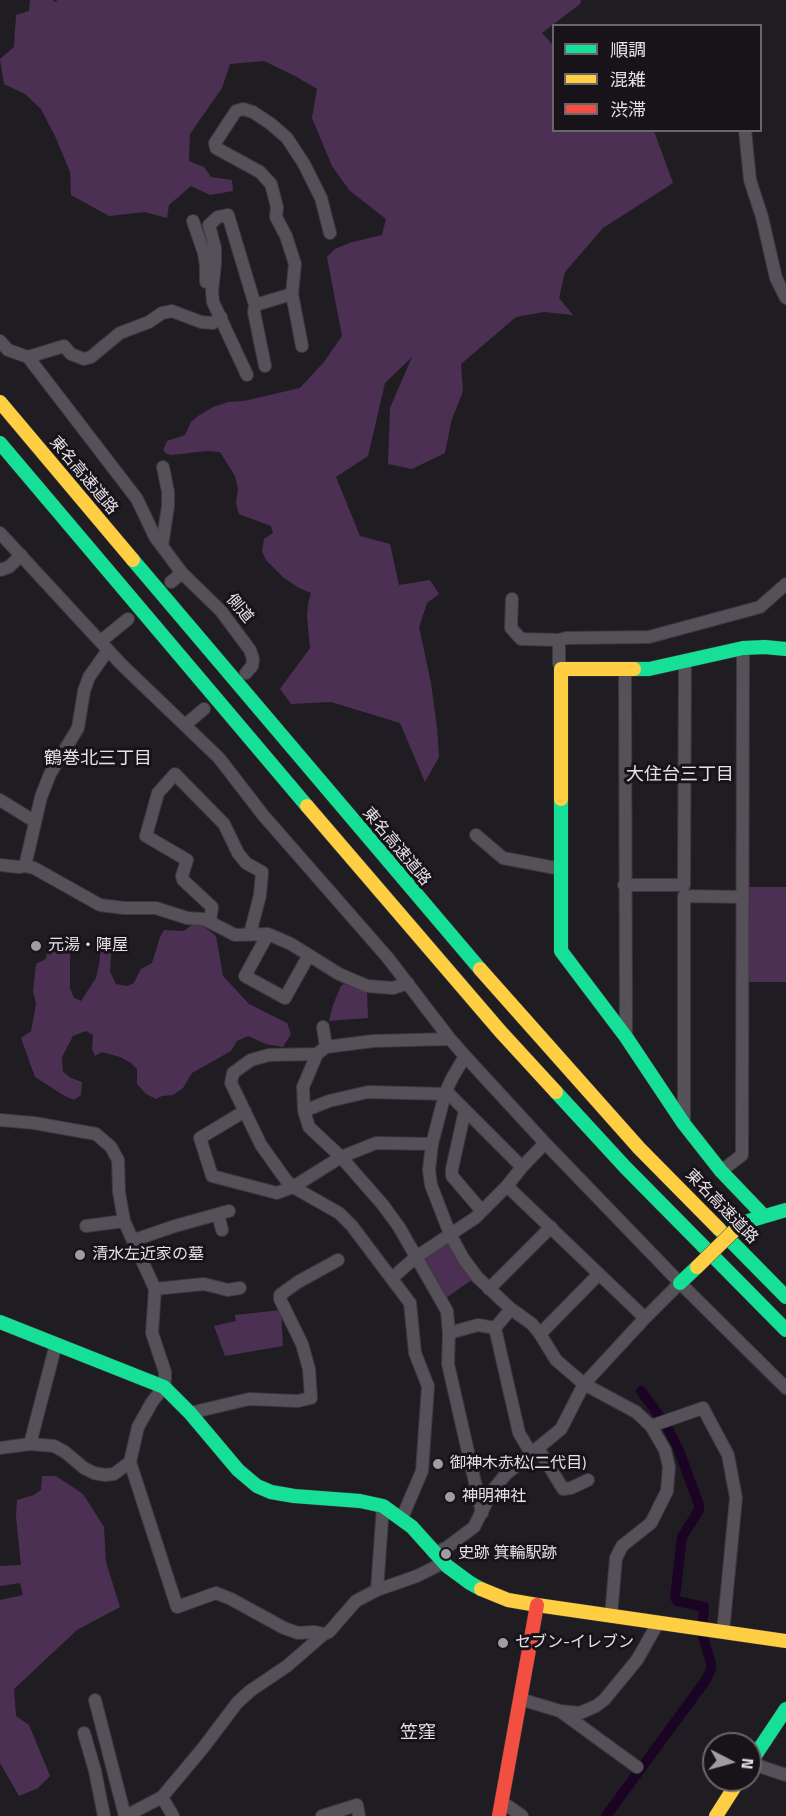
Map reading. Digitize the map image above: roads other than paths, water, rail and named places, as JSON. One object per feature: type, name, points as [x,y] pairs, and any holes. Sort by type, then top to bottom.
[{"type":"main road","name":"東名高速道路","points":[[0,402],[510,1005],[639,1148],[786,1297]]},
{"type":"main road","points":[[0,443],[500,1031],[625,1167],[786,1330]]},
{"type":"main road","points":[[764,1216],[721,1171],[684,1124],[626,1037],[561,951],[561,669],[649,669],[743,648],[786,649]]},
{"type":"main road","points":[[680,1282],[740,1225],[786,1210]]},
{"type":"main road","points":[[0,1322],[164,1387],[190,1413],[229,1460],[257,1486],[271,1492],[294,1496],[360,1501],[383,1506],[402,1518],[438,1558],[470,1583],[489,1593],[508,1600],[537,1605],[786,1641]]},
{"type":"main road","points":[[500,1810],[537,1605]]},
{"type":"main road","points":[[762,1745],[786,1709]]},
{"type":"main road","points":[[716,1816],[731,1792]]},
{"type":"street","points":[[302,346],[292,294],[295,264],[286,236],[276,217],[277,207],[271,184],[260,172],[216,148],[215,143],[236,111],[243,109],[253,112],[272,124],[287,138],[326,193],[330,233]]},
{"type":"street","points":[[745,132],[750,180],[762,217],[776,278],[786,298]]},
{"type":"street","points":[[247,375],[213,302],[215,248],[209,225],[218,217],[228,215],[255,305],[254,312],[265,366]]},
{"type":"street","points":[[193,221],[206,266],[205,301],[213,302]]},
{"type":"street","points":[[255,305],[292,294]]},
{"type":"street","points":[[3,349],[28,357],[64,346],[71,354],[84,359],[91,357],[120,333],[149,322],[162,313],[172,311],[201,322],[213,323],[221,317]]},
{"type":"street","name":"側道","points":[[28,357],[137,499],[155,537],[182,573],[221,611],[250,650],[253,659],[252,666],[246,673]]},
{"type":"street","points":[[162,546],[168,506],[163,467]]},
{"type":"street","points":[[0,533],[105,646],[219,758],[263,814],[388,958],[465,1056],[545,1143],[786,1388]]},
{"type":"street","points":[[0,570],[9,567],[21,555]]},
{"type":"street","points":[[171,582],[182,573]]},
{"type":"street","points":[[512,599],[511,628],[521,639],[649,637],[760,607],[786,584]]},
{"type":"street","points":[[25,866],[41,797],[50,774],[78,728],[84,691],[89,677],[105,646],[128,619]]},
{"type":"street","points":[[559,640],[561,669]]},
{"type":"street","points":[[721,1171],[742,1155],[743,648]]},
{"type":"street","points":[[624,885],[684,885],[685,662]]},
{"type":"street","points":[[625,669],[626,1037]]},
{"type":"street","points":[[185,725],[204,709]]},
{"type":"street","points":[[210,921],[212,907],[183,880],[187,860],[146,836],[158,793],[175,774],[224,824],[238,853],[246,863],[262,872],[260,895],[250,934]]},
{"type":"street","points":[[0,800],[34,821]]},
{"type":"street","points":[[476,835],[503,858],[561,869]]},
{"type":"street","points":[[0,866],[34,868],[100,905],[156,908],[188,918],[210,921],[235,935],[268,934],[309,955],[337,978],[367,986],[393,988],[408,983]]},
{"type":"street","points":[[684,1124],[684,896],[743,897]]},
{"type":"street","points":[[268,934],[245,976],[285,998],[309,955]]},
{"type":"street","points":[[323,1027],[321,1050],[303,1087],[304,1111],[309,1127],[340,1157],[383,1205],[399,1227],[447,1311],[448,1364],[482,1513]]},
{"type":"street","points":[[402,1518],[422,1471],[428,1386],[415,1353],[410,1303],[352,1226],[339,1213],[293,1186],[261,1146],[231,1083],[233,1073],[251,1060],[269,1055],[321,1050],[373,1041],[450,1039]]},
{"type":"street","points":[[465,1056],[445,1094],[432,1144],[429,1170],[431,1185],[450,1234],[477,1277],[511,1309],[532,1324],[556,1360],[584,1384],[636,1412],[651,1426],[665,1450],[669,1467],[666,1491],[651,1523],[622,1546],[616,1557],[611,1616]]},
{"type":"street","points":[[304,1111],[329,1101],[368,1092],[450,1095],[522,1167]]},
{"type":"street","points":[[465,1110],[452,1176],[482,1211]]},
{"type":"street","points":[[245,1111],[200,1138],[212,1176],[278,1192],[293,1186],[340,1157],[375,1143],[432,1144]]},
{"type":"street","points":[[0,1120],[96,1134],[111,1147],[118,1160],[124,1221],[154,1289],[152,1333],[165,1372],[164,1387],[143,1416],[138,1427],[130,1462],[177,1607],[216,1593],[284,1628],[298,1632],[324,1634]]},
{"type":"street","points":[[392,1278],[416,1257],[476,1218],[545,1143]]},
{"type":"street","points":[[507,1186],[645,1318]]},
{"type":"street","points":[[134,1240],[224,1213],[222,1230]]},
{"type":"street","points":[[86,1226],[124,1221]]},
{"type":"street","points":[[489,1289],[551,1227]]},
{"type":"street","points":[[190,1413],[249,1399],[298,1401],[311,1398],[309,1369],[302,1344],[280,1295],[298,1282],[338,1260]]},
{"type":"street","points":[[540,1334],[599,1274]]},
{"type":"street","points":[[95,1700],[126,1816],[162,1797],[237,1703],[329,1632],[356,1601],[377,1590],[417,1576],[446,1548],[474,1527],[492,1491],[506,1474],[561,1429],[584,1384],[680,1282]]},
{"type":"street","points":[[154,1289],[204,1284],[228,1290],[240,1288]]},
{"type":"street","points":[[495,1328],[511,1309]]},
{"type":"street","points":[[449,1333],[478,1324],[495,1328]]},
{"type":"street","points":[[495,1328],[519,1433],[564,1489],[588,1480]]},
{"type":"street","points":[[30,1444],[56,1344]]},
{"type":"street","points":[[651,1426],[703,1408],[728,1455],[736,1498],[723,1632]]},
{"type":"street","points":[[0,1448],[30,1444],[54,1446],[84,1468],[105,1475],[114,1474],[130,1462]]},
{"type":"street","points":[[377,1590],[383,1506]]},
{"type":"street","points":[[520,1699],[560,1711],[580,1713],[596,1706],[604,1700],[637,1660],[658,1623]]},
{"type":"street","points":[[560,1711],[637,1767]]},
{"type":"street","points":[[84,1733],[104,1816]]},
{"type":"street","points":[[762,1767],[786,1775]]},
{"type":"street","points":[[162,1797],[172,1816]]},
{"type":"street","points":[[322,1816],[357,1805],[359,1816]]},
{"type":"street","points":[[500,1810],[508,1806],[522,1816]]},
{"type":"waterway","points":[[641,1391],[661,1418]]},
{"type":"waterway","points":[[666,1425],[678,1448],[699,1505],[699,1510],[682,1537],[675,1597],[677,1601],[704,1607],[703,1621]]},
{"type":"waterway","points":[[606,1816],[706,1680],[711,1663],[703,1637]]},
{"type":"place","name":"元湯・陣屋","points":[[36,946]]},
{"type":"place","name":"清水左近家の墓","points":[[80,1255]]},
{"type":"place","name":"御神木赤松(二代目)","points":[[438,1464]]},
{"type":"place","name":"神明神社","points":[[450,1497]]},
{"type":"place","name":"史跡 箕輪駅跡","points":[[446,1554]]},
{"type":"place","name":"セブン-イレブン","points":[[503,1643]]},
{"type":"district","name":"鶴巻北三丁目","points":[[98,760]]},
{"type":"district","name":"大住台三丁目","points":[[680,776]]},
{"type":"district","name":"笠窪","points":[[418,1734]]}]
